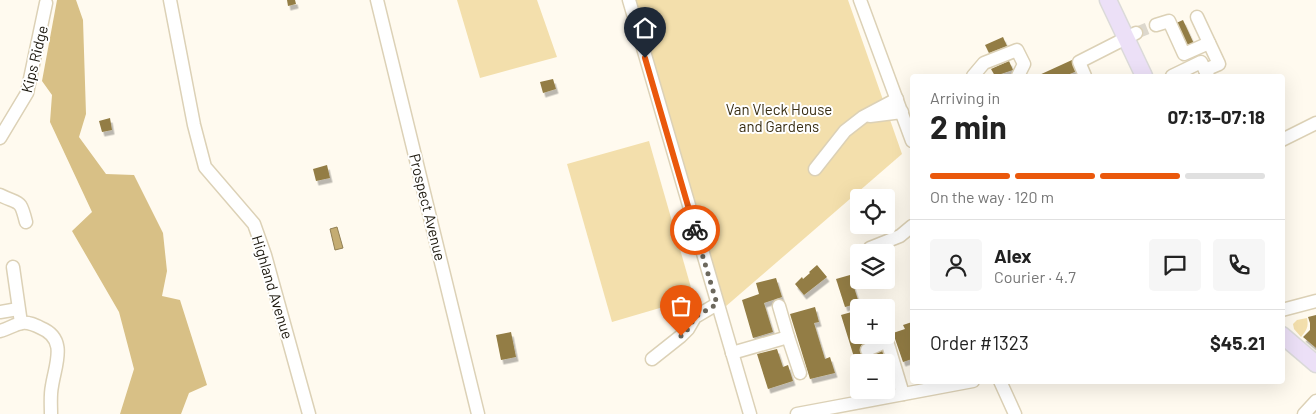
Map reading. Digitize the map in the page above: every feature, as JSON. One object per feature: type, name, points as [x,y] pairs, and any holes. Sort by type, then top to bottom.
[{"type":"main road","points":[[1108,0],[1131,35],[1143,74]]},
{"type":"main road","points":[[1285,338],[1316,364]]},
{"type":"street","name":"Highland Avenue","points":[[170,0],[194,125],[205,168],[254,224],[265,255],[309,414]]},
{"type":"street","name":"Prospect Avenue","points":[[377,0],[478,414]]},
{"type":"street","points":[[629,0],[750,414]]},
{"type":"street","points":[[860,0],[910,131]]},
{"type":"street","name":"Kips Ridge","points":[[1,135],[27,93],[46,4]]},
{"type":"street","points":[[1176,74],[1200,62],[1206,73],[1220,64],[1197,17]]},
{"type":"street","points":[[1156,24],[1169,21],[1184,54],[1209,43]]},
{"type":"street","points":[[1082,74],[1079,62],[1131,35]]},
{"type":"street","points":[[975,74],[984,63],[1018,50],[1024,64],[1019,74]]},
{"type":"street","points":[[815,169],[845,131],[863,117],[897,99]]},
{"type":"street","points":[[863,117],[902,112]]},
{"type":"street","points":[[1285,138],[1316,123]]},
{"type":"street","points":[[0,195],[17,201],[22,206],[26,222]]},
{"type":"street","points":[[880,244],[900,236],[910,228]]},
{"type":"street","points":[[13,267],[21,323]]},
{"type":"street","points":[[1285,309],[1316,301]]},
{"type":"street","points":[[652,359],[681,336],[695,317],[717,304]]},
{"type":"street","points":[[779,306],[800,374]]},
{"type":"street","points":[[0,312],[18,309]]},
{"type":"street","points":[[0,331],[21,323],[31,324],[48,331],[57,342],[58,356],[51,388],[51,414]]},
{"type":"street","points":[[732,353],[788,337]]},
{"type":"street","points":[[867,350],[887,341],[903,394]]},
{"type":"street","points":[[797,414],[957,384]]},
{"type":"street","points":[[1001,384],[1014,414]]},
{"type":"street","points":[[1304,414],[1316,401]]},
{"type":"green space","points":[[457,0],[537,0],[557,57],[480,78]]},
{"type":"green space","name":"Van Vleck House and Gardens","points":[[635,0],[848,0],[902,154],[862,189],[850,189],[850,199],[725,307]]},
{"type":"green space","points":[[649,141],[694,298],[612,322],[567,164]]},
{"type":"green space","points":[[1307,318],[1307,329],[1301,337],[1294,329],[1293,324],[1297,320]]},
{"type":"shaded area","points":[[57,0],[76,0],[83,20],[86,114],[79,137],[106,174],[134,175],[163,233],[167,271],[162,296],[180,300],[207,385],[189,393],[181,414],[120,414],[134,369],[119,312],[72,231],[92,212],[50,122],[52,95],[42,81]]},
{"type":"shaded area","points":[[337,227],[343,248],[335,250],[330,229]]},
{"type":"building","points":[[287,0],[295,0],[296,4],[288,6]]},
{"type":"building","points":[[1183,20],[1195,46],[1187,50],[1174,24]]},
{"type":"building","points":[[1003,37],[1007,46],[989,53],[985,45]]},
{"type":"building","points":[[1072,60],[1077,71],[1070,74],[1041,74]]},
{"type":"building","points":[[1009,61],[1013,70],[994,74],[991,69]]},
{"type":"building","points":[[553,79],[556,89],[543,93],[540,82]]},
{"type":"building","points":[[110,118],[112,130],[102,132],[99,121]]},
{"type":"building","points":[[327,165],[330,178],[316,181],[313,169]]},
{"type":"building","points":[[817,265],[827,277],[804,295],[795,284]]},
{"type":"building","points":[[850,275],[850,289],[854,289],[858,299],[850,299],[850,306],[845,307],[836,279]]},
{"type":"building","points":[[776,278],[782,297],[764,303],[773,332],[753,338],[742,300],[759,294],[756,283]]},
{"type":"building","points":[[815,307],[819,322],[814,323],[825,359],[830,357],[835,373],[810,379],[790,314]]},
{"type":"building","points":[[850,312],[850,344],[865,344],[861,345],[864,354],[853,354],[841,315]]},
{"type":"building","points":[[1316,315],[1316,348],[1303,337],[1310,330],[1308,317]]},
{"type":"building","points":[[910,323],[910,360],[903,362],[895,339],[895,332],[905,329],[903,325]]},
{"type":"building","points":[[511,332],[516,357],[501,360],[496,335]]},
{"type":"building","points":[[887,347],[889,354],[867,354]]},
{"type":"building","points":[[777,349],[783,367],[788,365],[793,381],[768,389],[757,354]]},
{"type":"tunnel","points":[[1136,33],[1156,25]]},
{"type":"way so far","points":[[681,336],[695,317],[717,304],[695,230]]},
{"type":"route","points":[[645,58],[695,230]]}]
